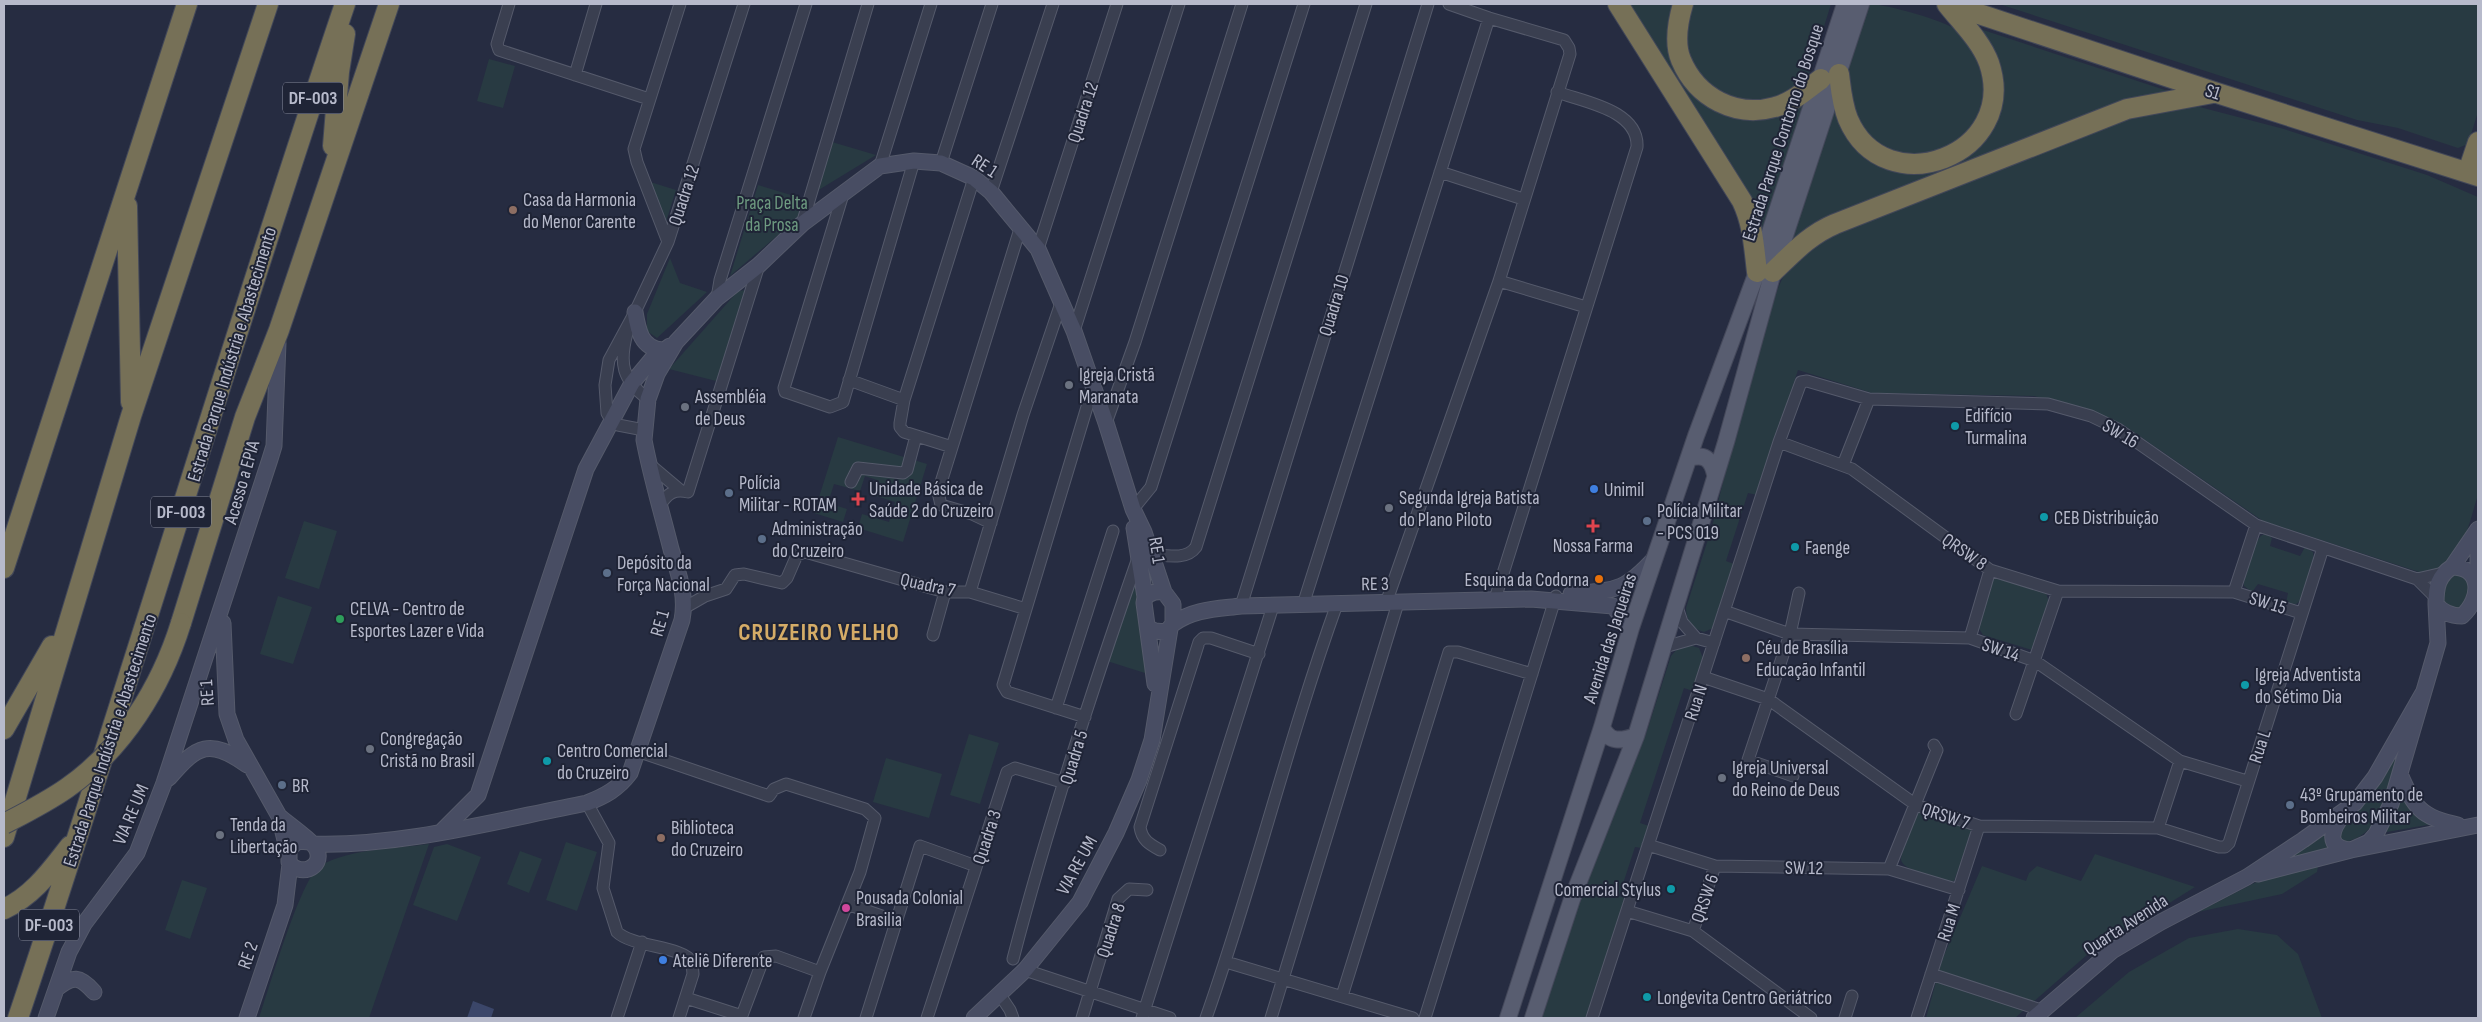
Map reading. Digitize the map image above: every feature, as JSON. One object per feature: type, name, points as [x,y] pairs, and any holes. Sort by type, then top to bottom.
[{"type":"highway","points":[[4,568],[187,4]]},
{"type":"highway","points":[[4,837],[131,416],[268,4]]},
{"type":"highway","name":"Estrada Parque Indústria e Abastecimento","points":[[21,1014],[81,831],[281,192],[345,4]]},
{"type":"highway","points":[[332,171],[339,72],[351,4]]},
{"type":"highway","points":[[4,824],[67,788],[119,740],[142,710],[156,685],[173,648],[245,417],[279,330],[389,4]]},
{"type":"highway","points":[[1618,4],[1745,208],[1765,272],[1818,231],[1835,224],[2127,109],[2217,93]]},
{"type":"highway","points":[[1684,4],[1679,19],[1678,39],[1681,60],[1697,86],[1712,99],[1727,107],[1762,110],[1778,107],[1830,77],[1848,120],[1862,141],[1880,155],[1906,163],[1927,164],[1948,158],[1965,148],[1977,135],[1986,120],[1992,98],[1992,78],[1989,62],[1980,46],[1948,4]]},
{"type":"highway","name":"S1","points":[[1948,4],[2217,93],[2473,174]]},
{"type":"highway","points":[[2473,174],[2478,142]]},
{"type":"highway","points":[[127,189],[131,416]]},
{"type":"highway","points":[[216,401],[237,406],[245,417]]},
{"type":"highway","points":[[4,729],[70,614]]},
{"type":"highway","points":[[4,909],[29,894],[40,883],[81,831]]},
{"type":"main road","name":"Estrada Parque Contorno do Bosque","points":[[1830,77],[1845,4]]},
{"type":"main road","name":"Estrada Parque Contorno do Bosque","points":[[1765,272],[1830,77],[1861,4]]},
{"type":"main road","name":"Avenida das Jaqueiras","points":[[1508,1018],[1602,727],[1631,628],[1657,556],[1688,458],[1765,272]]},
{"type":"main road","points":[[1533,1018],[1572,898],[1636,736],[1715,474],[1765,272]]},
{"type":"main road","points":[[1688,458],[1706,457],[1712,462],[1715,474]]},
{"type":"main road","points":[[1602,727],[1605,735],[1611,739],[1623,740],[1636,736]]},
{"type":"street","points":[[509,4],[497,44],[499,50],[649,99]]},
{"type":"street","points":[[575,75],[596,4]]},
{"type":"street","name":"Quadra 12","points":[[668,242],[635,156],[635,144],[680,4]]},
{"type":"street","name":"Quadra 12","points":[[668,242],[744,4]]},
{"type":"street","points":[[717,298],[720,280],[806,4]]},
{"type":"street","points":[[802,224],[868,4]]},
{"type":"street","points":[[880,166],[931,4]]},
{"type":"street","points":[[941,163],[992,4]]},
{"type":"street","points":[[991,192],[1053,4]]},
{"type":"street","name":"Quadra 12","points":[[1038,249],[1117,4]]},
{"type":"street","points":[[1074,332],[1178,4]]},
{"type":"street","points":[[1106,423],[1135,342],[1242,4]]},
{"type":"street","points":[[1133,509],[1151,487],[1304,4]]},
{"type":"street","points":[[1145,556],[1180,556],[1188,554],[1196,547],[1366,4]]},
{"type":"street","name":"Quadra 10","points":[[1241,606],[1428,4]]},
{"type":"street","points":[[1271,1018],[1392,603],[1499,280],[1570,54],[1567,43],[1564,40],[1448,4]]},
{"type":"street","points":[[1303,605],[1490,18]]},
{"type":"street","points":[[1495,600],[1638,142],[1630,124],[1619,114],[1557,92]]},
{"type":"street","points":[[844,191],[784,390],[830,407],[839,406],[843,402],[914,161]]},
{"type":"street","name":"RE 1","points":[[279,816],[311,843],[366,842],[442,831],[587,804],[620,786],[630,772],[682,620],[684,601],[648,463],[644,430],[648,399],[657,374],[676,342],[717,298],[759,265],[802,224],[880,166],[914,161],[941,163],[974,178],[991,192],[1038,249],[1074,332],[1106,423],[1133,509],[1144,532],[1145,597]]},
{"type":"street","points":[[1440,172],[1523,199]]},
{"type":"street","points":[[952,447],[904,432],[900,427],[904,400],[974,178]]},
{"type":"street","points":[[991,523],[972,514],[941,504],[938,500],[938,492],[1020,229]]},
{"type":"street","points":[[644,430],[626,428],[611,420],[607,413],[605,385],[609,360],[668,242]]},
{"type":"street","points":[[648,463],[680,490],[688,492],[759,265]]},
{"type":"street","points":[[1499,280],[1586,307]]},
{"type":"street","name":"Quadra 7","points":[[684,601],[726,589],[732,578],[740,574],[782,583],[788,578],[797,555],[805,552],[945,592],[970,592],[1020,424],[1061,303]]},
{"type":"street","points":[[632,317],[647,345],[654,350],[662,350]]},
{"type":"street","points":[[632,317],[621,357],[626,374],[648,399]]},
{"type":"street","name":"Acesso a EPIA","points":[[222,612],[274,446],[279,330]]},
{"type":"street","name":"RE 1","points":[[442,831],[478,795],[586,469],[632,383],[662,350],[676,342]]},
{"type":"street","points":[[849,380],[904,400]]},
{"type":"street","name":"SW 16","points":[[1799,386],[1801,382],[1807,381],[1868,398],[2048,404],[2091,416],[2118,429],[2256,525],[2417,579],[2436,601]]},
{"type":"street","name":"Rua N","points":[[1592,1018],[1779,442],[1799,386]]},
{"type":"street","points":[[1085,717],[1006,692],[1003,689],[1093,387]]},
{"type":"street","points":[[1843,465],[1868,398]]},
{"type":"street","points":[[851,482],[858,468],[903,473],[907,470],[916,436]]},
{"type":"street","name":"QRSW 8","points":[[1779,442],[1843,465],[1859,474],[1990,570],[2058,591],[2234,592]]},
{"type":"street","points":[[660,505],[670,493],[680,490]]},
{"type":"street","points":[[2234,592],[2256,525]]},
{"type":"street","points":[[2478,529],[2439,580],[2436,601],[2440,609],[2454,616],[2462,616],[2473,602],[2477,591],[2478,535]]},
{"type":"street","points":[[1056,708],[1113,531]]},
{"type":"street","name":"Rua L","points":[[2158,828],[2219,847],[2226,847],[2323,548]]},
{"type":"street","name":"RE 1","points":[[1145,556],[1167,594]]},
{"type":"street","name":"Quadra 5","points":[[1013,959],[1032,884],[1085,717],[1145,556]]},
{"type":"street","name":"RE 3","points":[[1552,599],[1610,590],[1630,584],[1657,556]]},
{"type":"street","points":[[2417,579],[2462,567],[2471,570],[2478,580]]},
{"type":"street","points":[[1970,638],[1990,570]]},
{"type":"street","points":[[1156,591],[1167,594],[1173,604],[1172,627],[1161,632],[1148,628],[1145,614],[1145,597],[1156,591]]},
{"type":"street","points":[[2016,714],[2058,591]]},
{"type":"street","points":[[933,635],[945,592]]},
{"type":"street","points":[[970,592],[1026,609]]},
{"type":"street","name":"SW 15","points":[[2234,592],[2302,613]]},
{"type":"street","points":[[1793,776],[1748,760],[1790,634],[1799,593]]},
{"type":"street","name":"RE 3","points":[[1167,594],[1207,610]]},
{"type":"street","points":[[1425,1018],[1532,674],[1552,599]]},
{"type":"street","name":"RE 3","points":[[1172,627],[1186,616],[1207,610],[1241,606],[1552,599],[1604,603],[1613,606],[1631,628]]},
{"type":"street","name":"Quarta Avenida","points":[[2247,877],[2351,850],[2369,842],[2376,834],[2391,804],[2438,643],[2436,601]]},
{"type":"street","points":[[1206,1018],[1226,962],[1254,863],[1337,604]]},
{"type":"street","points":[[1676,604],[1682,622],[1696,638]]},
{"type":"street","points":[[1143,1014],[1273,606]]},
{"type":"street","name":"SW 14","points":[[1724,611],[1790,634],[1970,638],[2035,661],[2180,761],[2247,781]]},
{"type":"street","name":"RE 1","points":[[222,612],[227,714],[236,740],[279,816],[289,858]]},
{"type":"street","name":"VIA RE UM","points":[[46,1018],[69,952],[84,924],[137,853],[164,783],[222,612]]},
{"type":"street","name":"Quarta Avenida","points":[[2438,643],[2462,616]]},
{"type":"street","name":"VIA RE UM","points":[[974,1018],[1000,996],[1025,970],[1080,902],[1116,833],[1152,740],[1157,700],[1172,627]]},
{"type":"street","name":"VIA RE UM","points":[[1148,628],[1157,700]]},
{"type":"street","points":[[1160,850],[1146,842],[1140,827],[1199,642],[1203,638],[1211,638],[1259,654]]},
{"type":"street","points":[[1661,648],[1696,638],[1714,643]]},
{"type":"street","points":[[1342,996],[1449,652],[1458,652],[1532,674]]},
{"type":"street","name":"QRSW 7","points":[[1703,677],[1768,699],[1916,805],[1980,826],[2158,828]]},
{"type":"street","name":"Quarta Avenida","points":[[2038,1014],[2112,951],[2247,877],[2303,840],[2355,802],[2375,777],[2423,693]]},
{"type":"street","points":[[1889,868],[1937,750],[1934,745]]},
{"type":"street","name":"RE 1","points":[[164,783],[179,766],[195,753],[212,747],[231,753],[250,767]]},
{"type":"street","points":[[637,751],[769,796],[774,789],[786,784],[865,809],[875,818],[875,824],[860,872],[846,904],[804,1018]]},
{"type":"street","points":[[2158,828],[2180,761]]},
{"type":"street","name":"Quadra 3","points":[[927,1018],[976,866],[1010,769],[1015,768],[1065,784]]},
{"type":"street","points":[[2400,774],[2410,797],[2420,811],[2436,821],[2471,826]]},
{"type":"street","points":[[478,795],[480,811],[496,821]]},
{"type":"street","points":[[2355,802],[2342,817],[2333,832],[2334,843],[2342,850],[2351,850],[2471,826]]},
{"type":"street","points":[[587,804],[609,843],[603,888],[617,932],[690,958],[693,974],[679,1018]]},
{"type":"street","name":"Rua M","points":[[1917,1018],[1980,826]]},
{"type":"street","points":[[304,840],[311,843],[318,854],[312,868],[299,871],[289,858],[295,843],[304,840]]},
{"type":"street","name":"RE 1","points":[[312,868],[332,854],[366,842]]},
{"type":"street","name":"SW 12","points":[[1648,845],[1715,866],[1889,868],[1959,890]]},
{"type":"street","points":[[866,1018],[920,846],[976,866]]},
{"type":"street","name":"RE 2","points":[[247,1018],[285,905],[289,858]]},
{"type":"street","name":"QRSW 6","points":[[1693,931],[1715,866]]},
{"type":"street","name":"RE 2","points":[[285,905],[312,868]]},
{"type":"street","name":"Quadra 8","points":[[1082,1018],[1118,900],[1128,890],[1147,890]]},
{"type":"street","points":[[846,904],[896,921]]},
{"type":"street","name":"QRSW 6","points":[[1627,911],[1693,931],[1811,1018]]},
{"type":"street","points":[[617,1018],[642,942]]},
{"type":"street","points":[[686,998],[741,1017],[764,956],[776,956],[820,972]]},
{"type":"street","points":[[1226,962],[1342,996],[1388,1015],[1413,1018]]},
{"type":"street","points":[[1025,970],[1143,1014],[1170,1018]]},
{"type":"street","points":[[1931,974],[2038,1014]]},
{"type":"street","points":[[56,989],[66,981],[79,979],[86,983],[94,992]]},
{"type":"street","points":[[1000,996],[1013,1018]]},
{"type":"street","points":[[1845,1018],[1852,996]]},
{"type":"green space","points":[[1624,4],[1675,4],[1671,18],[1707,106],[1724,115],[1762,119],[1804,102],[1760,240]]},
{"type":"green space","points":[[1691,4],[1831,4],[1810,72],[1796,89],[1775,100],[1729,100],[1702,81],[1688,57],[1685,39]]},
{"type":"green space","points":[[1869,4],[1902,10],[1952,27],[1959,31],[1970,47],[1984,82],[1981,112],[1965,134],[1942,149],[1915,154],[1888,149],[1866,132],[1853,102],[1847,72]]},
{"type":"green space","points":[[1999,4],[2478,4],[2478,112],[2468,144],[2458,148],[2398,128],[2357,120]]},
{"type":"green space","points":[[1974,27],[2174,93],[1786,252],[1835,97],[1847,126],[1916,167],[1990,120]]},
{"type":"green space","points":[[489,59],[515,66],[503,108],[477,101]]},
{"type":"green space","points":[[2192,105],[2284,129],[2427,175],[2478,197],[2478,495],[2465,537],[2460,548],[2447,565],[2436,571],[2422,573],[2263,521],[2122,424],[2095,412],[2034,396],[1872,393],[1798,370],[1757,495],[1748,493],[1726,561],[1734,564],[1713,628],[1704,632],[1693,626],[1687,616],[1686,608],[1712,527],[1746,388],[1778,288],[1784,275],[1808,245],[2129,114]]},
{"type":"green space","points":[[832,142],[876,155],[817,191]]},
{"type":"green space","points":[[647,181],[676,190],[665,225]]},
{"type":"green space","name":"Praça Delta da Prosa","points":[[758,185],[804,199],[799,217],[730,276]]},
{"type":"green space","points":[[670,258],[680,283],[707,292],[657,338],[647,331],[647,314]]},
{"type":"green space","points":[[747,290],[720,382],[669,369],[738,291]]},
{"type":"green space","points":[[838,437],[927,464],[903,542],[858,528],[862,514],[889,522],[895,502],[873,495],[877,480],[865,476],[860,491],[834,484],[828,503],[847,509],[843,522],[814,513]]},
{"type":"green space","points":[[304,521],[337,531],[319,589],[285,578]]},
{"type":"green space","points":[[2267,534],[2272,538],[2270,546],[2300,556],[2305,547],[2313,552],[2314,559],[2300,601],[2296,604],[2286,603],[2288,593],[2258,584],[2252,592],[2244,586],[2247,569],[2255,546],[2262,535]]},
{"type":"green space","points":[[2458,570],[2473,587],[2460,610],[2445,607],[2443,601],[2444,586]]},
{"type":"green space","points":[[1136,571],[1148,674],[1107,661]]},
{"type":"green space","points":[[1996,577],[2046,593],[2049,602],[2032,650],[1983,635],[1978,627],[1993,579]]},
{"type":"green space","points":[[278,596],[312,607],[293,664],[260,654]]},
{"type":"green space","points":[[1689,645],[1699,648],[1703,658],[1693,691],[1684,688],[1640,823],[1649,826],[1642,848],[1635,847],[1619,896],[1625,898],[1586,1018],[1537,1018],[1613,805],[1646,734],[1671,656],[1678,648]]},
{"type":"green space","points":[[969,734],[999,743],[980,804],[950,795]]},
{"type":"green space","points":[[2404,736],[2392,783],[2379,815],[2370,828],[2358,837],[2344,842],[2339,839],[2345,821],[2373,793],[2382,780]]},
{"type":"green space","points":[[886,758],[942,774],[929,818],[873,802]]},
{"type":"green space","points":[[2400,789],[2409,805],[2433,824],[2381,833]]},
{"type":"green space","points":[[1921,811],[1971,830],[1972,834],[1954,881],[1950,882],[1921,873],[1907,867],[1901,859],[1911,825]]},
{"type":"green space","points":[[2326,832],[2332,848],[2270,865]]},
{"type":"green space","points":[[566,842],[597,852],[577,911],[546,900]]},
{"type":"green space","points":[[429,844],[369,1018],[259,1018],[295,912],[312,875],[320,866],[332,860],[359,852]]},
{"type":"green space","points":[[447,844],[481,857],[457,921],[413,905],[434,847]]},
{"type":"green space","points":[[520,851],[542,859],[529,893],[507,884]]},
{"type":"green space","points":[[2095,854],[2195,887],[2088,954],[2015,1018],[1926,1018],[1942,960],[1982,866],[2026,881],[2029,873],[2037,866],[2081,881]]},
{"type":"green space","points":[[2319,861],[2317,872],[2282,894],[2198,912],[2268,876]]},
{"type":"green space","points":[[182,880],[207,888],[190,939],[165,930]]},
{"type":"green space","points":[[2238,929],[2277,935],[2298,954],[2322,1018],[2075,1018],[2129,972],[2189,938]]},
{"type":"water","points":[[473,1001],[494,1009],[491,1018],[467,1018]]},
{"type":"place","name":"Casa da Harmonia do Menor Carente","points":[[513,210]]},
{"type":"place","name":"Igreja Cristã Maranata","points":[[1069,385]]},
{"type":"place","name":"Assembléia de Deus","points":[[685,407]]},
{"type":"place","name":"Edifício Turmalina","points":[[1955,426]]},
{"type":"place","name":"Unimil","points":[[1594,489]]},
{"type":"place","name":"Polícia Militar - ROTAM","points":[[729,493]]},
{"type":"place","name":"Unidade Básica de Saúde 2 do Cruzeiro","points":[[858,499]]},
{"type":"place","name":"Segunda Igreja Batista do Plano Piloto","points":[[1389,508]]},
{"type":"place","name":"CEB Distribuição","points":[[2044,517]]},
{"type":"place","name":"Polícia Militar - PCS 019","points":[[1647,521]]},
{"type":"place","name":"Nossa Farma","points":[[1593,526]]},
{"type":"place","name":"Administração do Cruzeiro","points":[[762,539]]},
{"type":"place","name":"Faenge","points":[[1795,547]]},
{"type":"place","name":"Depósito da Força Nacional","points":[[607,573]]},
{"type":"place","name":"Esquina da Codorna","points":[[1599,579]]},
{"type":"place","name":"CELVA - Centro de Esportes Lazer e Vida","points":[[340,619]]},
{"type":"place","name":"Céu de Brasília Educação Infantil","points":[[1746,658]]},
{"type":"place","name":"Igreja Adventista do Sétimo Dia","points":[[2245,685]]},
{"type":"place","name":"Congregação Cristã no Brasil","points":[[370,749]]},
{"type":"place","name":"Centro Comercial do Cruzeiro","points":[[547,761]]},
{"type":"place","name":"Igreja Universal do Reino de Deus","points":[[1722,778]]},
{"type":"place","name":"BR","points":[[282,785]]},
{"type":"place","name":"43º Grupamento de Bombeiros Militar","points":[[2290,805]]},
{"type":"place","name":"Tenda da Libertação","points":[[220,835]]},
{"type":"place","name":"Biblioteca do Cruzeiro","points":[[661,838]]},
{"type":"place","name":"Comercial Stylus","points":[[1671,889]]},
{"type":"place","name":"Pousada Colonial Brasilia","points":[[846,908]]},
{"type":"place","name":"Ateliê Diferente","points":[[663,960]]},
{"type":"place","name":"Longevita Centro Geriátrico","points":[[1647,997]]},
{"type":"district","name":"CRUZEIRO VELHO","points":[[819,632]]}]
